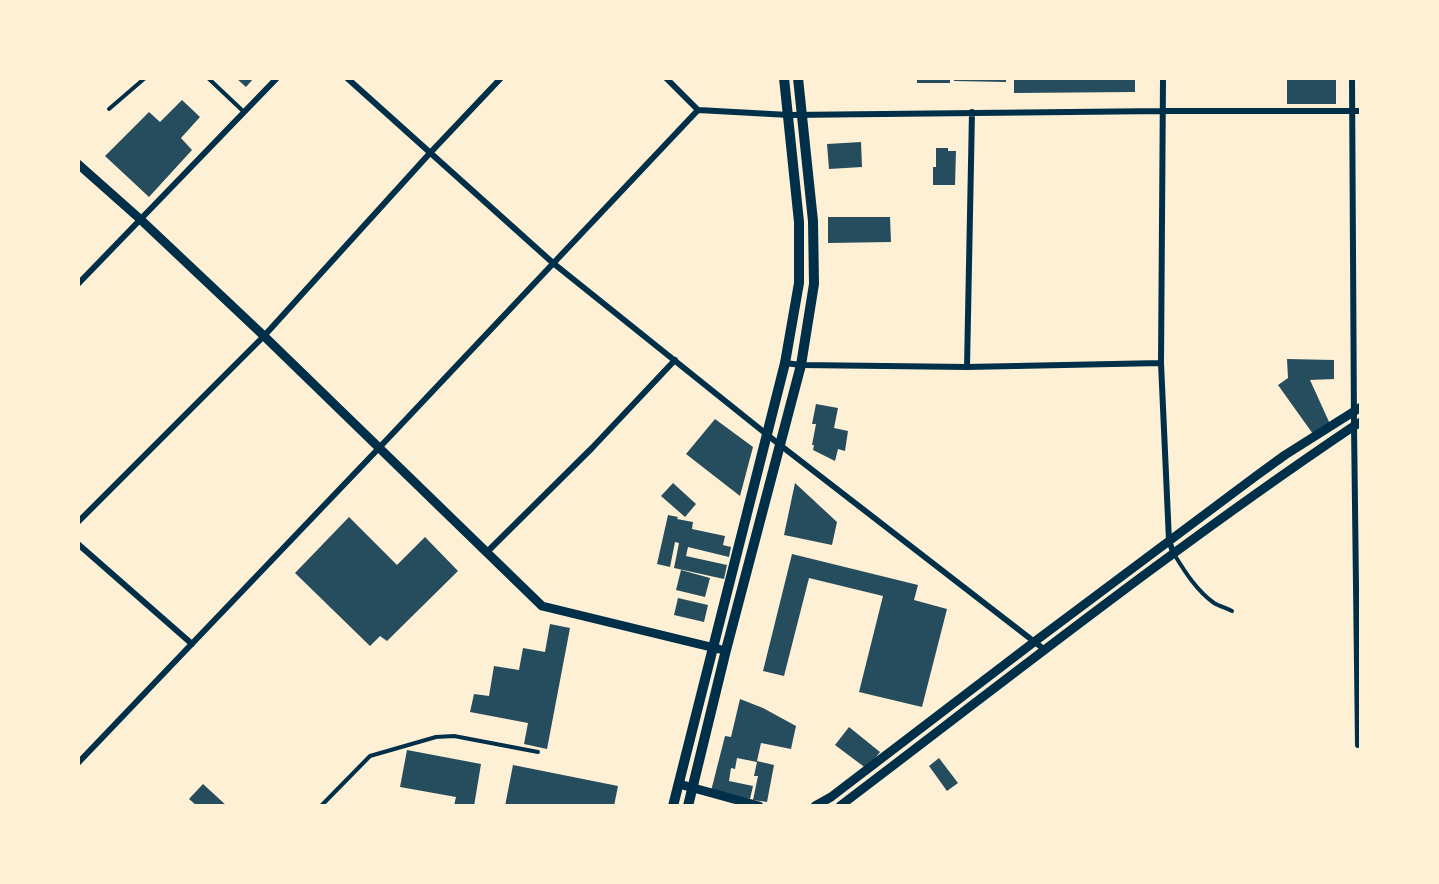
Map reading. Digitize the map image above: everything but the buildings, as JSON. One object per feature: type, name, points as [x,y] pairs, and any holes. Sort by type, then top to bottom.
[{"type":"main road","points":[[673,806],[768,435],[785,363],[799,283],[799,222],[784,78]]},
{"type":"main road","points":[[688,806],[726,650],[801,365],[814,284],[813,221],[798,78]]},
{"type":"main road","points":[[799,222],[813,221]]},
{"type":"street","points":[[78,284],[277,78]]},
{"type":"street","points":[[347,78],[553,263],[780,445],[1045,650]]},
{"type":"street","points":[[78,522],[264,336],[501,78]]},
{"type":"street","points":[[666,78],[698,110],[789,114],[1361,111]]},
{"type":"street","points":[[1163,78],[1161,363],[1169,541],[1174,555]]},
{"type":"street","points":[[1352,78],[1357,409],[1358,745]]},
{"type":"street","points":[[78,763],[698,110]]},
{"type":"street","points":[[967,367],[972,112]]},
{"type":"street","points":[[78,164],[264,336],[542,606],[726,650]]},
{"type":"street","points":[[487,552],[592,448],[675,360]]},
{"type":"street","points":[[785,363],[967,367],[1161,363]]},
{"type":"street","points":[[815,806],[831,797],[1256,476],[1357,409]]},
{"type":"street","points":[[840,806],[1265,487],[1357,424]]},
{"type":"street","points":[[1256,476],[1265,487]]},
{"type":"street","points":[[78,544],[192,644]]},
{"type":"street","points":[[912,735],[920,746]]},
{"type":"street","points":[[679,784],[759,806]]},
{"type":"lane","points":[[109,109],[145,78]]},
{"type":"lane","points":[[208,78],[244,112]]},
{"type":"lane","points":[[745,524],[758,528]]},
{"type":"lane","points":[[1174,555],[1203,594],[1215,604],[1232,611]]},
{"type":"lane","points":[[321,806],[370,756],[436,737],[454,736],[538,752]]}]
